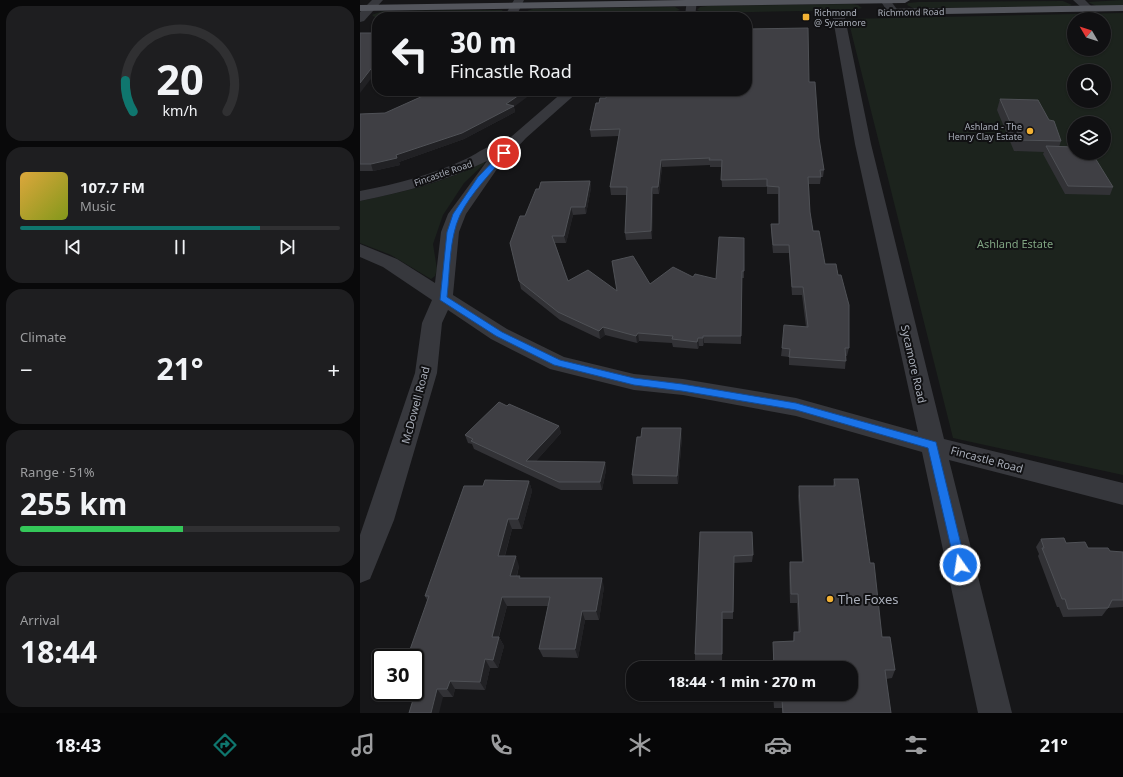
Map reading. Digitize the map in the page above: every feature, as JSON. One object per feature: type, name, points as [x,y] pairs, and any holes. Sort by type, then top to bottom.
[{"type":"main road","name":"Richmond Road","points":[[365,8],[517,3],[905,0]]},
{"type":"main road","name":"Richmond Road","points":[[877,12],[1123,8]]},
{"type":"main road","points":[[360,20],[372,20]]},
{"type":"street","points":[[360,20],[365,8],[378,0]]},
{"type":"street","points":[[886,0],[893,12]]},
{"type":"street","points":[[1078,0],[1088,8]]},
{"type":"street","points":[[691,12],[692,2]]},
{"type":"street","points":[[512,12],[517,3]]},
{"type":"street","name":"Sycamore Road","points":[[839,13],[863,144],[995,713]]},
{"type":"street","name":"McDowell Road","points":[[360,570],[380,520],[413,419],[426,373],[432,323],[443,298],[450,232],[457,214],[481,179],[521,135],[566,96]]},
{"type":"street","name":"Fincastle Road","points":[[360,196],[419,183],[452,172],[478,160],[521,135]]},
{"type":"street","name":"Fincastle Road","points":[[360,250],[390,263],[499,334],[558,363],[634,382],[682,387],[796,406],[932,445],[1123,494]]},
{"type":"green space","points":[[1123,0],[1123,6],[1096,6],[1088,2]]},
{"type":"green space","points":[[1063,1],[1072,5],[913,8],[907,5],[908,3],[919,2]]},
{"type":"green space","points":[[852,4],[858,5],[862,8],[854,10],[752,12],[702,12],[697,10],[700,7]]},
{"type":"green space","points":[[675,7],[680,10],[673,12],[524,12],[533,9]]},
{"type":"green space","points":[[502,10],[503,12],[380,12]]},
{"type":"green space","name":"Ashland Estate","points":[[1111,13],[1123,13],[1123,475],[953,438],[848,19],[1067,14],[1067,56],[1111,56]]},
{"type":"green space","points":[[483,162],[485,163],[464,183],[443,215],[433,244],[437,269],[435,276],[431,279],[391,255],[360,243],[360,201],[423,186],[468,170]]},
{"type":"building","points":[[808,28],[809,82],[815,82],[819,138],[824,170],[820,170],[821,177],[808,177],[810,212],[813,231],[819,231],[825,264],[836,264],[838,275],[841,275],[849,305],[849,348],[845,348],[846,361],[789,357],[790,349],[782,348],[784,325],[808,327],[803,287],[792,287],[789,245],[773,245],[771,224],[779,224],[779,187],[767,186],[767,179],[721,180],[722,160],[709,160],[710,158],[661,160],[658,187],[652,187],[651,231],[625,233],[627,187],[610,187],[620,129],[590,130],[596,103],[599,103],[600,98],[606,98],[606,96],[752,96],[752,29]]},
{"type":"building","points":[[360,33],[372,33],[372,67],[360,83]]},
{"type":"building","points":[[423,96],[518,96],[506,104],[514,106],[462,133],[396,155],[397,158],[371,164],[360,164],[360,114],[385,113]]},
{"type":"building","points":[[1000,99],[1038,100],[1049,120],[1054,121],[1061,141],[1018,140]]},
{"type":"building","points":[[1046,146],[1067,147],[1067,160],[1096,160],[1113,187],[1068,186]]},
{"type":"building","points":[[590,181],[585,207],[571,207],[564,236],[552,236],[568,281],[588,270],[617,291],[612,261],[633,256],[650,284],[673,267],[693,277],[695,274],[716,279],[719,237],[744,238],[741,336],[703,336],[703,338],[698,338],[697,342],[672,339],[673,336],[638,333],[636,336],[603,327],[599,331],[558,312],[519,281],[510,243],[520,216],[525,216],[536,189],[539,189],[541,182]]},
{"type":"building","points":[[499,402],[507,406],[509,404],[559,426],[526,461],[605,462],[600,482],[559,482],[471,441],[473,439],[465,435]]},
{"type":"building","points":[[642,428],[681,428],[677,476],[632,475],[637,437],[641,437]]},
{"type":"building","points":[[834,479],[858,479],[870,563],[874,563],[882,637],[890,637],[895,670],[885,670],[891,713],[783,713],[782,701],[858,701],[858,661],[774,661],[773,642],[794,641],[794,632],[800,632],[798,594],[791,594],[790,562],[803,562],[799,486],[835,486]]},
{"type":"building","points":[[485,480],[529,481],[518,519],[508,519],[498,556],[516,556],[510,576],[520,576],[519,578],[602,578],[596,611],[582,611],[575,649],[539,649],[550,597],[502,597],[492,637],[499,637],[493,660],[485,659],[480,682],[450,681],[447,689],[437,689],[431,713],[409,713],[413,701],[424,701],[424,649],[410,649],[429,596],[425,596],[464,486],[483,486]]},
{"type":"building","points":[[700,532],[752,532],[753,555],[734,556],[733,612],[722,612],[722,654],[695,654]]},
{"type":"building","points":[[1064,538],[1066,543],[1085,542],[1088,548],[1108,548],[1110,551],[1123,552],[1123,600],[1112,600],[1108,608],[1068,609],[1065,599],[1062,599],[1042,548],[1044,548],[1041,539]]},
{"type":"place","name":"Richmond @ Sycamore","points":[[806,17]]},
{"type":"place","name":"Ashland - The Henry Clay Estate","points":[[1030,131]]},
{"type":"place","name":"The Foxes","points":[[830,599]]},
{"type":"route","points":[[504,153],[491,166],[457,214],[450,232],[443,298],[499,334],[558,363],[634,382],[682,387],[796,406],[932,445],[960,565]]}]
